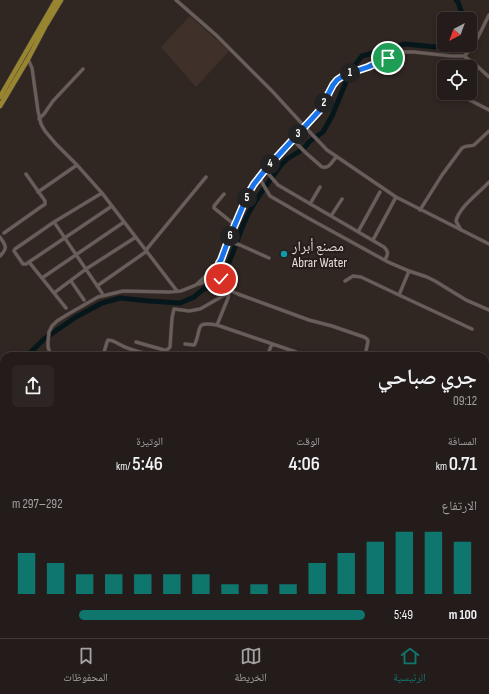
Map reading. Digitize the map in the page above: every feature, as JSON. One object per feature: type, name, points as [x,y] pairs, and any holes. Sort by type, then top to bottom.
[{"type":"highway","points":[[0,97],[56,0]]},
{"type":"highway","points":[[0,106],[28,60],[46,24],[61,0]]},
{"type":"street","points":[[176,0],[216,35],[273,92],[327,150],[396,197],[489,244]]},
{"type":"street","points":[[464,56],[473,46],[489,15]]},
{"type":"street","points":[[196,285],[219,263],[230,242],[235,225],[248,194],[254,184],[320,110],[337,80],[343,76],[402,52],[464,56],[489,77]]},
{"type":"street","points":[[28,60],[34,75],[39,118],[45,131],[102,193],[177,291]]},
{"type":"street","points":[[39,118],[83,69]]},
{"type":"street","points":[[470,100],[489,110]]},
{"type":"street","points":[[485,107],[489,105]]},
{"type":"street","points":[[420,210],[442,175],[462,148],[464,146],[474,145],[489,131]]},
{"type":"street","points":[[293,140],[306,153],[325,168],[328,167],[336,157]]},
{"type":"street","points":[[38,192],[77,165]]},
{"type":"street","points":[[265,170],[278,185],[384,247],[388,253],[385,260]]},
{"type":"street","points":[[4,233],[44,204],[45,201],[26,174]]},
{"type":"street","points":[[97,286],[146,251],[206,177]]},
{"type":"street","points":[[259,177],[267,193],[308,218],[385,260],[427,277],[466,300],[489,310]]},
{"type":"street","points":[[462,231],[456,221],[458,214],[462,208],[489,182]]},
{"type":"street","points":[[310,204],[320,187]]},
{"type":"street","points":[[358,232],[380,192]]},
{"type":"street","points":[[102,193],[54,222],[14,249],[23,264],[25,265],[112,206]]},
{"type":"street","points":[[224,194],[214,208],[235,225]]},
{"type":"street","points":[[372,240],[396,197]]},
{"type":"street","points":[[331,216],[342,199]]},
{"type":"street","points":[[54,222],[102,292]]},
{"type":"street","points":[[42,278],[124,222]]},
{"type":"street","points":[[0,237],[5,244],[6,249],[0,256]]},
{"type":"street","points":[[54,293],[136,237]]},
{"type":"street","points":[[230,242],[269,258]]},
{"type":"street","points":[[29,262],[66,308]]},
{"type":"street","points":[[219,263],[221,268],[219,283]]},
{"type":"street","points":[[399,295],[409,271]]},
{"type":"street","points":[[345,281],[353,276],[361,276],[472,329]]},
{"type":"street","points":[[70,281],[84,300]]},
{"type":"street","points":[[50,352],[48,342],[49,332],[52,326],[57,321],[83,305],[102,296],[123,291],[185,290],[206,281],[219,283],[229,291],[309,320],[367,338],[368,341],[366,352]]},
{"type":"street","points":[[217,325],[228,298],[229,291]]},
{"type":"street","points":[[136,342],[167,350],[170,347],[174,310],[189,311],[200,309],[229,291]]},
{"type":"street","points":[[185,344],[195,344],[201,325],[206,324],[217,325],[296,352]]},
{"type":"street","points":[[104,352],[108,340],[113,340],[122,346],[141,352]]},
{"type":"street","points":[[269,352],[272,344]]},
{"type":"shaded area","points":[[190,16],[229,51],[196,87],[161,47]]},
{"type":"waterway","points":[[456,0],[462,12]]},
{"type":"waterway","points":[[31,352],[44,339],[76,317],[102,303],[120,298],[180,303],[194,297],[205,288],[217,286],[222,279],[244,223],[256,200],[281,165],[323,132],[332,116],[346,82],[355,65],[362,56],[405,44],[437,46]]},
{"type":"place","name":"مصنع أبرار Abrar Water","points":[[284,254]]},
{"type":"route","points":[[221,279],[221,268],[219,263],[248,194],[254,184],[320,110],[337,80],[343,76],[379,63],[388,58]]}]
